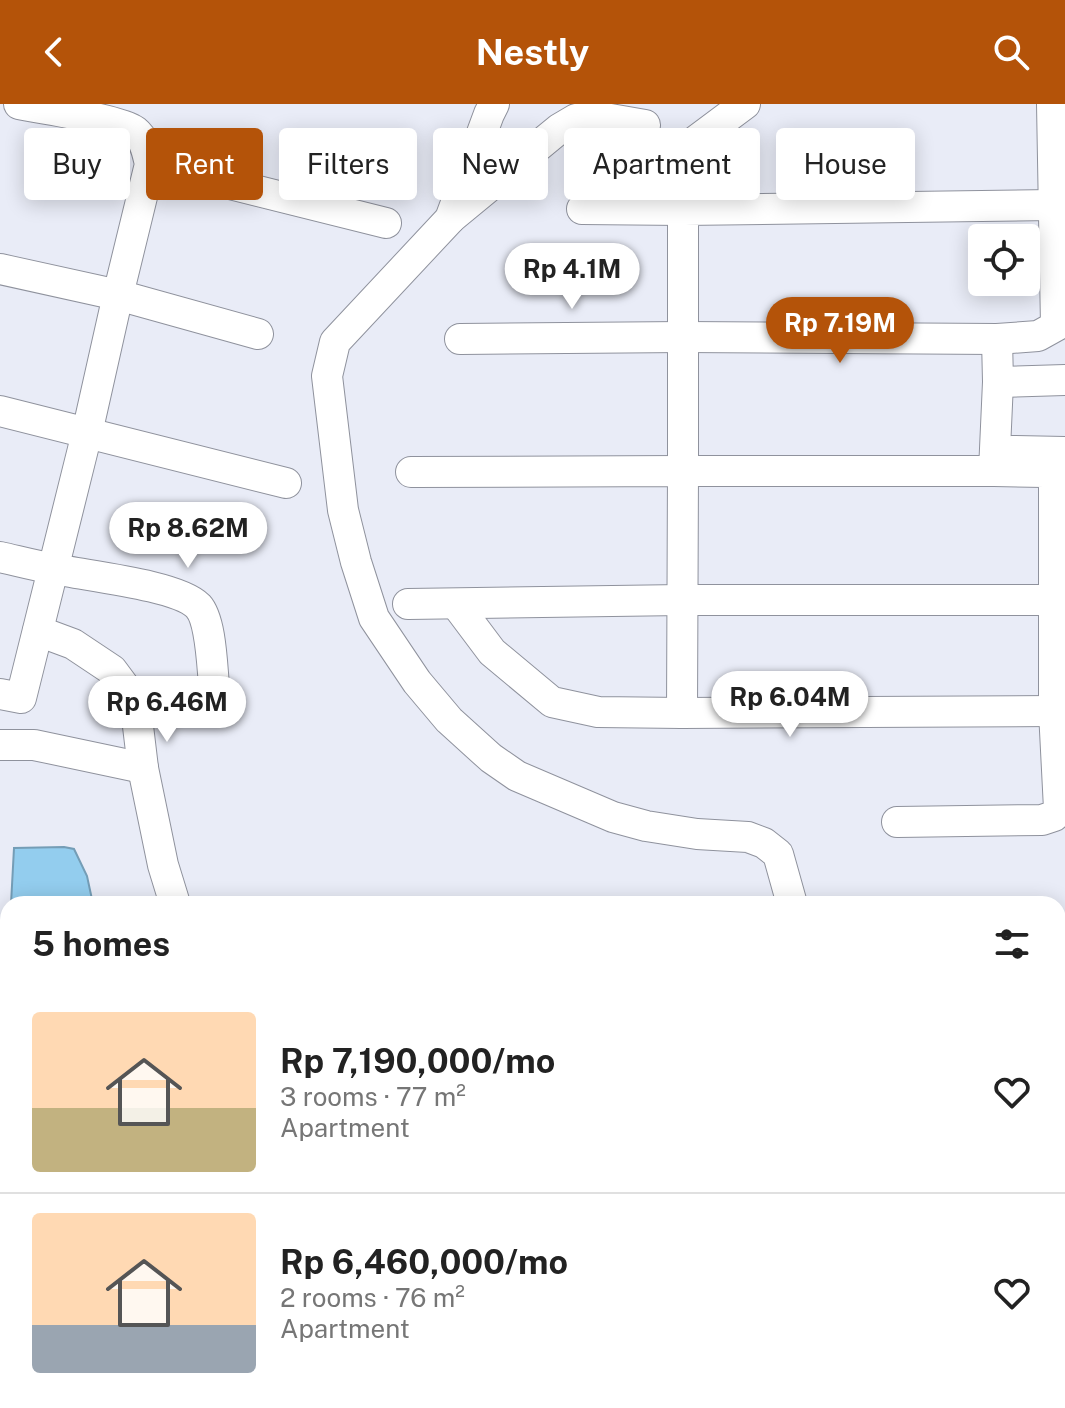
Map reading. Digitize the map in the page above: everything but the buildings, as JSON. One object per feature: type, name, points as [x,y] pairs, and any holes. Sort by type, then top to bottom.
[{"type":"street","points":[[19,104],[111,122],[134,130],[146,148]]},
{"type":"street","points":[[450,219],[494,104]]},
{"type":"street","points":[[682,713],[683,210],[686,148],[745,104]]},
{"type":"street","points":[[460,339],[997,339],[1038,336],[1056,326],[1052,104]]},
{"type":"street","points":[[645,125],[593,116],[576,119],[559,129],[450,219],[335,342],[327,376],[343,510],[374,618],[417,682],[449,720],[491,758],[517,776],[613,817],[646,826],[697,834],[748,837],[764,843],[778,854],[790,896]]},
{"type":"street","points":[[0,694],[21,698],[146,180]]},
{"type":"street","points":[[263,192],[386,223]]},
{"type":"street","points":[[582,209],[1053,205]]},
{"type":"street","points":[[0,269],[118,295],[258,334]]},
{"type":"street","points":[[994,461],[997,339]]},
{"type":"street","points":[[998,382],[1065,380]]},
{"type":"street","points":[[0,411],[286,483]]},
{"type":"street","points":[[411,472],[683,471],[994,461],[1065,452]]},
{"type":"street","points":[[897,822],[1042,820],[1054,816],[1059,809],[1054,711],[1054,477],[994,461]]},
{"type":"street","points":[[0,557],[160,589],[184,597],[199,607],[206,622],[214,685]]},
{"type":"street","points":[[408,604],[1055,600]]},
{"type":"street","points":[[456,604],[492,652],[552,702],[598,712],[1054,711]]},
{"type":"street","points":[[38,631],[73,644],[112,670],[135,701],[143,768],[173,896]]},
{"type":"street","points":[[0,745],[34,745],[143,768]]},
{"type":"water","points":[[14,848],[74,849],[87,876],[91,896],[11,896]]}]
